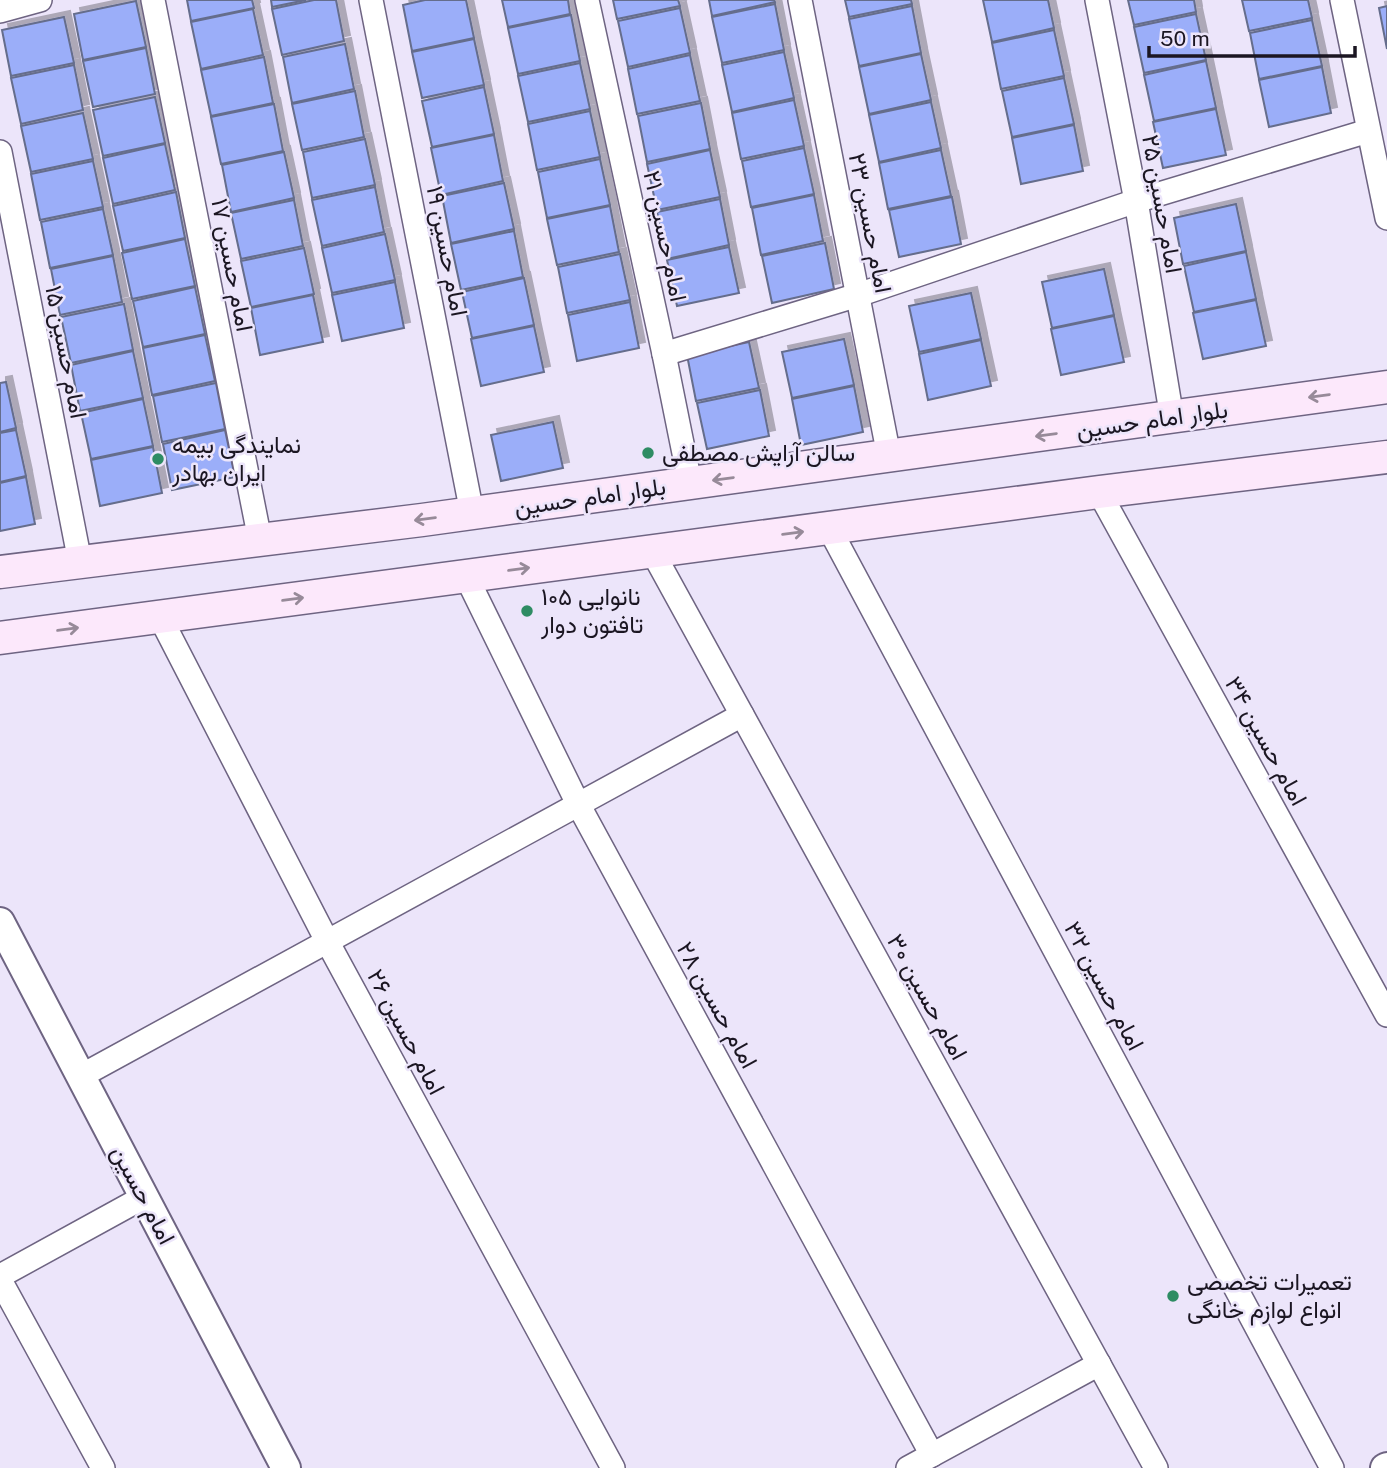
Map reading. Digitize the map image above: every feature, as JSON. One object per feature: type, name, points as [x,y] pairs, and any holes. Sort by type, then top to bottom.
[{"type":"main road","name":"بلوار امام حسین","points":[[0,572],[472,513],[1387,387]]},
{"type":"main road","points":[[0,638],[1099,492],[1387,457]]},
{"type":"street","points":[[0,11],[40,0]]},
{"type":"street","name":"امام حسین ۱۷","points":[[153,0],[260,540]]},
{"type":"street","name":"امام حسین ۱۹","points":[[371,0],[472,513]]},
{"type":"street","name":"امام حسین ۲۱","points":[[586,0],[690,483]]},
{"type":"street","name":"امام حسین ۲۳","points":[[800,0],[889,456]]},
{"type":"street","name":"امام حسین ۲۵","points":[[1097,0],[1136,201],[1172,418]]},
{"type":"street","points":[[1342,0],[1387,218]]},
{"type":"street","points":[[664,354],[858,295],[1136,201],[1368,131]]},
{"type":"street","name":"امام حسین ۱۵","points":[[0,152],[80,562]]},
{"type":"street","name":"امام حسین ۳۴","points":[[1099,492],[1387,1015]]},
{"type":"street","name":"امام حسین ۳۲","points":[[829,528],[1332,1468]]},
{"type":"street","name":"امام حسین ۳۰","points":[[652,551],[1156,1468]]},
{"type":"street","name":"امام حسین ۲۸","points":[[466,576],[578,804],[932,1455]]},
{"type":"street","name":"امام حسین ۲۶","points":[[160,617],[327,941],[613,1468]]},
{"type":"street","points":[[81,1076],[742,715]]},
{"type":"street","name":"امام حسین","points":[[0,922],[286,1468]]},
{"type":"street","points":[[103,1468],[0,1278],[144,1197]]},
{"type":"street","points":[[908,1468],[1099,1364]]},
{"type":"building","points":[[187,0],[252,0],[254,8],[191,21]]},
{"type":"building","points":[[271,0],[306,0],[272,7]]},
{"type":"building","points":[[314,0],[336,0],[344,41],[282,55],[272,9]]},
{"type":"building","points":[[425,0],[466,0],[474,38],[412,51],[403,5]]},
{"type":"building","points":[[502,0],[568,0],[570,14],[508,27]]},
{"type":"building","points":[[613,0],[678,0],[680,6],[617,19]]},
{"type":"building","points":[[709,0],[774,0],[775,2],[712,16]]},
{"type":"building","points":[[845,0],[911,0],[912,4],[849,17]]},
{"type":"building","points":[[983,0],[1048,0],[1054,28],[992,42]]},
{"type":"building","points":[[1128,0],[1194,0],[1196,12],[1134,25]]},
{"type":"building","points":[[1242,0],[1308,0],[1312,18],[1249,31]]},
{"type":"building","points":[[136,1],[146,47],[83,60],[74,14]]},
{"type":"building","points":[[775,4],[784,50],[722,63],[712,17]]},
{"type":"building","points":[[912,6],[921,53],[859,66],[849,19]]},
{"type":"building","points":[[1387,6],[1387,49],[1379,8]]},
{"type":"building","points":[[680,8],[690,53],[628,67],[618,21]]},
{"type":"building","points":[[253,9],[263,55],[201,69],[191,22]]},
{"type":"building","points":[[1196,14],[1206,60],[1144,73],[1134,27]]},
{"type":"building","points":[[571,15],[580,61],[518,74],[508,28]]},
{"type":"building","points":[[64,17],[74,63],[11,76],[2,30]]},
{"type":"building","points":[[1312,20],[1322,66],[1259,79],[1250,33]]},
{"type":"building","points":[[1054,30],[1064,76],[1001,89],[992,43]]},
{"type":"building","points":[[474,39],[484,85],[422,98],[412,52]]},
{"type":"building","points":[[345,44],[354,89],[292,103],[283,57]]},
{"type":"building","points":[[146,48],[155,94],[93,107],[83,61]]},
{"type":"building","points":[[784,52],[794,98],[732,112],[722,65]]},
{"type":"building","points":[[921,54],[931,100],[869,114],[859,67]]},
{"type":"building","points":[[690,55],[700,101],[637,114],[628,69]]},
{"type":"building","points":[[264,57],[273,103],[211,116],[201,70]]},
{"type":"building","points":[[1206,61],[1216,108],[1154,121],[1144,75]]},
{"type":"building","points":[[580,63],[590,109],[528,122],[518,76]]},
{"type":"building","points":[[74,65],[83,110],[21,124],[11,78]]},
{"type":"building","points":[[1322,67],[1331,113],[1269,127],[1259,80]]},
{"type":"building","points":[[1064,78],[1074,124],[1012,137],[1002,91]]},
{"type":"building","points":[[484,87],[494,134],[432,147],[422,101]]},
{"type":"building","points":[[355,91],[364,137],[302,150],[292,104]]},
{"type":"building","points":[[155,97],[165,143],[103,156],[93,110]]},
{"type":"building","points":[[794,100],[804,146],[741,159],[732,113]]},
{"type":"building","points":[[931,102],[941,148],[879,162],[869,115]]},
{"type":"building","points":[[701,103],[710,149],[647,162],[638,116]]},
{"type":"building","points":[[274,104],[283,151],[221,164],[211,117]]},
{"type":"building","points":[[1216,109],[1226,155],[1163,168],[1153,122]]},
{"type":"building","points":[[590,111],[600,157],[537,170],[528,124]]},
{"type":"building","points":[[83,113],[93,159],[31,172],[21,126]]},
{"type":"building","points":[[1074,125],[1083,171],[1021,184],[1012,138]]},
{"type":"building","points":[[494,135],[503,181],[441,195],[431,148]]},
{"type":"building","points":[[365,139],[375,185],[312,198],[303,152]]},
{"type":"building","points":[[165,144],[175,190],[113,204],[103,158]]},
{"type":"building","points":[[804,148],[814,194],[751,207],[742,161]]},
{"type":"building","points":[[710,150],[720,197],[657,210],[647,164]]},
{"type":"building","points":[[941,150],[951,196],[888,209],[879,163]]},
{"type":"building","points":[[284,152],[294,198],[231,212],[222,165]]},
{"type":"building","points":[[600,159],[610,205],[547,218],[538,172]]},
{"type":"building","points":[[93,161],[103,207],[40,220],[31,174]]},
{"type":"building","points":[[504,183],[514,229],[451,243],[442,196]]},
{"type":"building","points":[[375,187],[384,232],[322,246],[312,200]]},
{"type":"building","points":[[176,192],[185,238],[123,251],[113,206]]},
{"type":"building","points":[[814,195],[823,241],[761,255],[752,208]]},
{"type":"building","points":[[952,197],[961,244],[899,257],[889,210]]},
{"type":"building","points":[[720,199],[729,245],[667,259],[657,212]]},
{"type":"building","points":[[294,200],[303,246],[241,259],[231,213]]},
{"type":"building","points":[[1236,204],[1246,251],[1183,264],[1174,218]]},
{"type":"building","points":[[610,206],[619,252],[557,265],[547,219]]},
{"type":"building","points":[[103,209],[113,255],[50,268],[41,222]]},
{"type":"building","points":[[514,231],[523,277],[461,290],[451,244]]},
{"type":"building","points":[[385,234],[395,280],[332,293],[322,248]]},
{"type":"building","points":[[185,239],[195,286],[132,299],[122,253]]},
{"type":"building","points":[[825,243],[834,289],[772,303],[762,256]]},
{"type":"building","points":[[729,247],[739,293],[677,306],[667,260]]},
{"type":"building","points":[[304,248],[314,294],[251,307],[241,261]]},
{"type":"building","points":[[1246,252],[1256,299],[1194,312],[1184,266]]},
{"type":"building","points":[[620,254],[630,300],[567,313],[558,267]]},
{"type":"building","points":[[113,256],[122,302],[60,315],[51,269]]},
{"type":"building","points":[[1104,269],[1114,315],[1052,328],[1042,282]]},
{"type":"building","points":[[524,278],[534,325],[472,338],[462,292]]},
{"type":"building","points":[[395,282],[404,328],[342,341],[332,295]]},
{"type":"building","points":[[195,287],[205,334],[143,347],[133,301]]},
{"type":"building","points":[[971,293],[981,339],[919,352],[909,306]]},
{"type":"building","points":[[313,295],[323,342],[260,355],[251,308]]},
{"type":"building","points":[[1256,300],[1266,346],[1203,359],[1193,313]]},
{"type":"building","points":[[630,302],[639,348],[577,361],[568,315]]},
{"type":"building","points":[[124,304],[133,350],[71,363],[61,317]]},
{"type":"building","points":[[1114,316],[1124,362],[1061,375],[1051,329]]},
{"type":"building","points":[[534,326],[544,372],[481,386],[471,339]]},
{"type":"building","points":[[205,335],[215,381],[152,395],[143,348]]},
{"type":"building","points":[[844,339],[854,385],[792,398],[782,352]]},
{"type":"building","points":[[981,340],[991,386],[928,400],[919,354]]},
{"type":"building","points":[[749,342],[759,388],[696,401],[687,355]]},
{"type":"building","points":[[133,351],[143,398],[80,411],[71,365]]},
{"type":"building","points":[[6,382],[16,428],[0,432],[0,383]]},
{"type":"building","points":[[216,383],[225,429],[162,442],[153,396]]},
{"type":"building","points":[[854,386],[863,432],[801,445],[792,399]]},
{"type":"building","points":[[760,390],[769,436],[707,449],[697,403]]},
{"type":"building","points":[[143,399],[153,446],[91,459],[81,413]]},
{"type":"building","points":[[553,422],[563,468],[501,481],[491,435]]},
{"type":"building","points":[[16,430],[26,476],[0,482],[0,433]]},
{"type":"building","points":[[225,430],[235,477],[172,490],[163,444]]},
{"type":"building","points":[[153,447],[162,493],[100,506],[91,460]]},
{"type":"building","points":[[26,477],[35,524],[0,531],[0,483]]},
{"type":"place","name":"سالن آرایش مصطفی","points":[[648,453]]},
{"type":"place","name":"نمایندگی بیمه ایران بهادر","points":[[158,459]]},
{"type":"place","name":"نانوایی ۱۰۵ تافتون دوار","points":[[527,611]]},
{"type":"place","name":"تعمیرات تخصصی انواع لوازم خانگی","points":[[1173,1296]]}]
